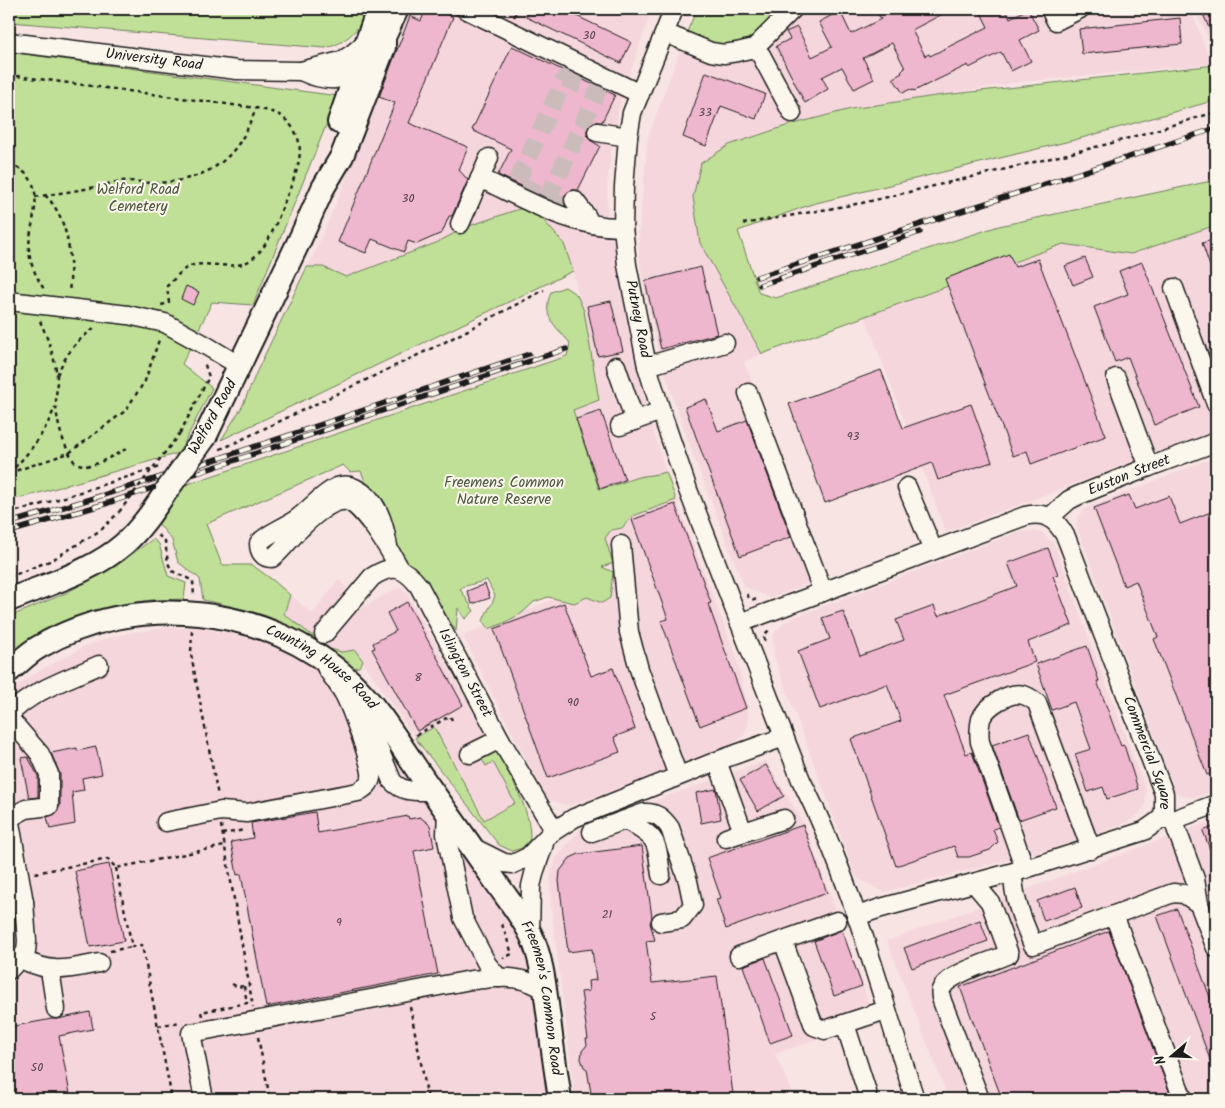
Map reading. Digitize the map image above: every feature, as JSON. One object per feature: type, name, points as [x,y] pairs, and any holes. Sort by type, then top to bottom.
[{"type":"main road","name":"Welford Road","points":[[374,40],[378,9]]},
{"type":"main road","name":"Welford Road","points":[[323,188],[326,162],[346,83],[397,9]]},
{"type":"main road","name":"Welford Road","points":[[9,600],[91,566],[124,544],[145,521],[167,490],[212,443],[240,366],[323,188],[342,156],[384,47],[374,40]]},
{"type":"main road","name":"Counting House Road","points":[[9,671],[36,648],[79,629],[106,620],[143,614],[181,613],[216,616],[320,644],[378,713],[447,810],[530,934]]},
{"type":"main road","name":"Freemen's Common Road","points":[[530,934],[540,961],[560,1099]]},
{"type":"street","points":[[465,9],[640,94]]},
{"type":"street","name":"Putney Road","points":[[674,9],[632,113],[624,187],[623,227],[629,281],[647,366],[688,490],[740,623]]},
{"type":"street","points":[[665,33],[711,52],[724,54],[754,48],[793,9]]},
{"type":"street","points":[[1050,9],[1056,21],[1080,9]]},
{"type":"street","name":"University Road","points":[[9,42],[238,70],[301,71],[341,61],[374,40]]},
{"type":"street","points":[[754,48],[761,55],[792,113]]},
{"type":"street","name":"University Road","points":[[301,71],[316,78],[346,83]]},
{"type":"street","points":[[597,132],[628,137]]},
{"type":"street","points":[[460,224],[489,158]]},
{"type":"street","points":[[480,178],[566,218],[590,221],[605,228],[623,227]]},
{"type":"street","points":[[572,204],[590,221]]},
{"type":"street","points":[[1174,288],[1216,404]]},
{"type":"street","points":[[17,302],[124,315],[165,323],[240,366]]},
{"type":"street","points":[[647,366],[725,343]]},
{"type":"street","points":[[616,366],[628,423],[661,411]]},
{"type":"street","points":[[1116,378],[1149,467]]},
{"type":"street","points":[[748,393],[823,592]]},
{"type":"street","name":"Euston Street","points":[[1049,518],[1068,500],[1216,442]]},
{"type":"street","points":[[388,546],[379,511],[372,501],[364,492],[352,486],[342,485],[334,488],[296,520],[263,538],[259,543],[261,554],[266,558],[272,558],[301,528],[331,504],[347,501],[361,511],[388,546],[400,569]]},
{"type":"street","points":[[907,487],[933,550]]},
{"type":"street","points":[[915,1099],[870,955],[821,820],[801,780],[740,623],[1025,516],[1042,514],[1049,518]]},
{"type":"street","name":"Commercial Square","points":[[856,916],[1091,849],[1144,831],[1167,819],[1164,811],[1164,794],[1066,537],[1060,527],[1049,518]]},
{"type":"street","points":[[621,545],[629,632],[639,668],[678,776]]},
{"type":"street","points":[[166,822],[221,812],[247,814],[358,792],[368,786],[372,771],[345,696],[320,644],[353,598],[372,577],[380,571],[390,568],[400,569]]},
{"type":"street","name":"Islington Street","points":[[400,569],[410,575],[419,586],[550,834]]},
{"type":"street","points":[[15,965],[26,952],[28,941],[16,903],[19,876],[9,818],[26,809],[49,806],[49,774],[40,754],[9,717],[15,709],[32,697],[99,665]]},
{"type":"street","points":[[352,683],[392,781],[397,787],[405,790],[432,791]]},
{"type":"street","points":[[1032,945],[1017,906],[1013,889],[1019,871],[980,742],[979,730],[982,717],[988,708],[1000,700],[1022,694],[1037,703],[1091,849]]},
{"type":"street","points":[[472,847],[504,863],[513,864],[528,857],[550,834],[574,818],[678,776],[784,737]]},
{"type":"street","points":[[470,754],[500,739]]},
{"type":"street","points":[[717,761],[743,832]]},
{"type":"street","points":[[613,802],[623,821],[650,834],[654,839],[658,850],[661,875]]},
{"type":"street","points":[[1216,804],[1167,819],[1195,879],[1199,904],[1216,948]]},
{"type":"street","points":[[447,810],[446,834],[463,918],[487,964],[499,978]]},
{"type":"street","points":[[592,832],[644,813],[652,812],[665,821],[670,828],[688,881],[693,906],[682,918],[660,922]]},
{"type":"street","points":[[726,838],[784,819]]},
{"type":"street","name":"Freemen's Common Road","points":[[530,934],[531,886],[535,870],[550,834]]},
{"type":"street","points":[[974,883],[990,902],[1009,954]]},
{"type":"street","points":[[980,1099],[942,1001],[940,991],[947,980],[959,973],[1032,945],[1173,894],[1184,894],[1199,904]]},
{"type":"street","points":[[1114,915],[1183,1099]]},
{"type":"street","points":[[739,956],[837,921]]},
{"type":"street","points":[[783,941],[814,1026],[825,1030],[886,1010]]},
{"type":"street","points":[[15,965],[58,970],[99,963]]},
{"type":"street","points":[[50,970],[56,1009]]},
{"type":"street","points":[[204,1099],[191,1034],[471,980],[519,978],[545,990]]},
{"type":"street","points":[[845,1024],[867,1092],[866,1099]]},
{"type":"path","points":[[9,75],[256,108],[281,116],[294,131],[301,148],[299,166],[271,236],[251,260],[237,265],[211,264],[189,266],[167,286],[169,303],[124,315],[88,333],[75,344],[64,358],[56,377]]},
{"type":"path","points":[[35,197],[124,180],[153,183],[185,179],[212,170],[234,151],[249,127],[256,108]]},
{"type":"path","points":[[743,224],[862,203],[1006,170],[1112,143],[1216,112]]},
{"type":"path","points":[[9,164],[25,172],[33,181],[35,197],[34,214],[29,247],[32,264],[48,296],[65,308],[71,278],[68,245],[63,223],[53,202],[45,195]]},
{"type":"path","points":[[212,443],[228,446],[444,342],[544,290]]},
{"type":"path","points":[[17,302],[39,319],[46,334],[53,355],[56,377],[58,425],[62,441],[75,463],[86,466],[99,463],[126,449]]},
{"type":"path","points":[[9,473],[69,453],[124,411],[145,381],[165,323]]},
{"type":"path","points":[[9,577],[52,560],[101,530],[119,512],[180,433],[209,377],[200,352],[205,345]]},
{"type":"path","points":[[9,473],[25,458],[37,441],[48,424],[56,405]]},
{"type":"path","points":[[9,512],[36,506],[163,466]]},
{"type":"path","points":[[165,548],[172,571],[194,583],[194,604],[181,603],[181,626],[192,628],[191,654],[223,821],[220,827],[270,1099]]},
{"type":"path","points":[[401,745],[437,721],[450,716],[452,720]]},
{"type":"path","points":[[116,868],[224,846]]},
{"type":"path","points":[[19,876],[108,859],[116,868],[132,947],[142,945],[172,1099]]},
{"type":"path","points":[[232,984],[238,987],[249,985]]},
{"type":"path","points":[[202,1017],[201,1012],[247,1003],[244,986]]},
{"type":"path","points":[[408,992],[428,1099]]},
{"type":"shaded area","points":[[411,9],[652,9],[621,99],[612,142],[607,186],[607,217],[608,237],[617,247],[623,294],[646,391],[642,393],[666,472],[600,495],[571,411],[599,401],[573,272],[221,440],[242,407],[257,371],[316,250],[339,197],[376,95]]},
{"type":"shaded area","points":[[781,9],[1191,9],[1211,64],[1020,82],[851,109],[786,126],[729,145],[701,163],[700,243],[762,354],[744,362],[827,577],[770,598],[744,586],[688,441],[659,355],[639,258],[639,231],[648,138],[686,34],[719,45],[761,31]]},
{"type":"shaded area","points":[[1194,9],[1216,9],[1216,52]]},
{"type":"shaded area","points":[[1216,225],[1216,431],[946,532],[865,316],[1063,244],[1131,254]]},
{"type":"shaded area","points":[[1216,457],[1216,790],[1196,797],[1187,797],[1175,792],[1076,524],[1079,516],[1086,508]]},
{"type":"shaded area","points":[[676,500],[736,656],[748,708],[748,725],[744,735],[736,742],[682,765],[570,806],[546,799],[463,636],[616,574],[602,528]]},
{"type":"shaded area","points":[[1032,531],[1042,533],[1054,544],[1146,791],[1145,806],[1138,815],[1128,822],[1092,836],[1031,854],[884,892],[856,877],[774,656],[773,640],[775,632],[785,622],[793,618],[1013,534]]},
{"type":"shaded area","points":[[338,580],[347,588],[344,591],[363,607],[396,589],[403,589],[408,595],[484,732],[519,802],[484,820],[434,727],[415,738],[355,650],[342,653],[330,649],[284,614],[290,595],[313,614]]},
{"type":"shaded area","points":[[168,628],[196,628],[228,633],[263,643],[303,660],[351,697],[382,731],[513,925],[534,968],[550,1099],[9,1099],[9,692],[34,674],[86,646],[134,632]]},
{"type":"shaded area","points":[[766,761],[804,823],[874,1019],[775,1054],[795,1099],[575,1099],[551,905],[550,882],[555,860],[580,830]]},
{"type":"shaded area","points":[[1216,819],[1216,1099],[949,1099],[887,941]]},
{"type":"green space","points":[[9,9],[367,9],[361,23],[351,34],[339,43],[325,48],[10,22]]},
{"type":"green space","points":[[697,9],[781,9],[747,39],[729,45],[720,45],[686,34]]},
{"type":"green space","name":"Welford Road Cemetery","points":[[9,52],[338,96],[253,305],[212,302],[182,364],[212,388],[179,453],[9,500]]},
{"type":"green space","points":[[1216,65],[1216,100],[1078,139],[812,204],[738,231],[759,293],[776,298],[999,226],[1216,180],[1216,225],[1131,254],[1063,244],[762,354],[700,243],[693,197],[701,163],[729,145],[786,126],[851,109],[935,96]]},
{"type":"green space","points":[[525,207],[539,215],[564,244],[573,271],[221,440],[242,407],[257,371],[307,267],[323,267],[346,277],[436,243],[466,227]]},
{"type":"green space","name":"Freemens Common Nature Reserve","points":[[565,287],[577,295],[584,311],[599,400],[573,410],[599,489],[638,477],[666,472],[676,500],[633,516],[622,528],[611,530],[605,538],[613,563],[602,567],[613,572],[610,598],[602,603],[587,597],[574,603],[548,597],[534,602],[522,613],[502,624],[488,629],[483,621],[495,596],[487,580],[460,589],[474,611],[465,619],[458,608],[456,631],[434,596],[403,562],[393,531],[361,471],[350,472],[343,465],[206,524],[222,565],[252,565],[274,581],[290,595],[284,614],[330,649],[342,652],[355,650],[363,661],[359,667],[351,668],[309,638],[273,619],[244,609],[203,600],[200,579],[178,562],[172,540],[158,523],[185,485],[567,356],[570,343],[551,320],[548,308],[551,292]]},
{"type":"green space","points":[[153,539],[159,544],[168,576],[186,583],[184,599],[152,600],[111,606],[63,627],[9,657],[9,617],[66,593],[115,566]]},
{"type":"green space","points":[[434,727],[484,820],[515,803],[493,762],[486,766],[481,758],[490,751],[498,752],[524,805],[527,817],[530,839],[522,848],[512,851],[499,845],[415,738]]},
{"type":"building","points":[[426,9],[435,9],[453,17],[409,123],[468,147],[459,170],[468,180],[442,233],[417,244],[408,241],[404,252],[372,239],[366,253],[338,242],[395,103],[379,97],[410,16],[421,21]]},
{"type":"building","points":[[530,9],[562,9],[631,42],[621,63],[526,17]]},
{"type":"building","points":[[875,9],[952,9],[912,30],[925,56],[929,54],[930,56],[988,27],[979,9],[1005,9],[1010,18],[1028,9],[1039,30],[1020,40],[1031,61],[1011,71],[1001,52],[969,68],[968,65],[914,91],[910,89],[903,93],[893,78],[902,73],[905,68],[892,43],[863,58],[874,79],[854,89],[842,67],[822,77],[828,89],[805,103],[776,46],[790,39],[786,32],[797,27],[812,57],[832,47],[819,22],[840,11],[851,34],[881,19]]},
{"type":"building","points":[[1201,9],[1216,9],[1216,45]]},
{"type":"building","points":[[1180,18],[1182,44],[1082,54],[1079,29]]},
{"type":"building","points":[[512,46],[615,95],[602,122],[593,122],[587,130],[590,140],[600,146],[578,190],[572,190],[564,196],[565,206],[498,175],[511,149],[472,130]]},
{"type":"building","points":[[706,72],[765,94],[756,119],[721,106],[706,146],[683,137]]},
{"type":"building","points":[[1216,239],[1216,278],[1214,278],[1202,243]]},
{"type":"building","points":[[1009,254],[1015,267],[1038,259],[1106,436],[1031,464],[1027,451],[1013,456],[945,279]]},
{"type":"building","points":[[1085,258],[1093,277],[1073,285],[1065,266]]},
{"type":"building","points":[[1142,262],[1199,407],[1154,425],[1128,357],[1115,362],[1094,307],[1128,294],[1119,271]]},
{"type":"building","points":[[701,267],[717,334],[661,349],[645,281]]},
{"type":"building","points":[[186,286],[199,292],[193,305],[181,299]]},
{"type":"building","points":[[611,301],[623,351],[598,356],[587,306]]},
{"type":"building","points":[[881,370],[903,428],[971,404],[992,462],[938,480],[932,463],[825,503],[789,404]]},
{"type":"building","points":[[706,399],[718,431],[747,420],[791,537],[740,556],[685,407]]},
{"type":"building","points":[[601,411],[625,480],[600,489],[576,419]]},
{"type":"building","points":[[1129,495],[1135,509],[1169,496],[1180,524],[1216,510],[1216,772],[1207,775],[1154,639],[1158,637],[1136,581],[1124,586],[1094,508]]},
{"type":"building","points":[[675,504],[711,603],[708,604],[746,708],[700,726],[661,621],[668,619],[632,520]]},
{"type":"building","points":[[1048,548],[1058,574],[1053,576],[1072,625],[1028,642],[1035,662],[944,695],[966,754],[972,752],[999,827],[993,829],[998,842],[990,850],[969,857],[958,857],[954,846],[896,866],[851,739],[901,721],[887,684],[820,709],[798,651],[830,639],[822,618],[843,611],[860,656],[904,640],[896,620],[934,606],[938,616],[1017,586],[1008,563]]},
{"type":"building","points":[[485,584],[490,598],[472,604],[467,591]]},
{"type":"building","points":[[407,602],[463,705],[417,731],[372,649],[375,648],[373,643],[396,631],[387,613]]},
{"type":"building","points":[[564,603],[591,676],[613,668],[635,729],[614,737],[620,752],[548,778],[494,629]]},
{"type":"building","points":[[1087,646],[1099,681],[1097,681],[1121,746],[1124,745],[1138,789],[1107,799],[1103,787],[1088,792],[1075,754],[1091,749],[1074,702],[1052,710],[1036,664]]},
{"type":"building","points":[[1029,732],[1056,807],[1019,820],[992,745]]},
{"type":"building","points":[[96,747],[102,774],[82,778],[84,790],[72,792],[75,824],[50,829],[47,817],[55,814],[60,806],[60,774],[51,753],[77,748],[77,751]]},
{"type":"building","points":[[28,757],[38,776],[38,797],[29,798],[21,758]]},
{"type":"building","points":[[766,765],[784,796],[758,811],[740,780]]},
{"type":"building","points":[[716,789],[721,819],[701,823],[696,793]]},
{"type":"building","points":[[315,812],[318,833],[408,816],[409,819],[420,817],[430,825],[434,847],[414,851],[438,974],[266,1007],[241,874],[237,875],[231,842],[253,838],[251,823]]},
{"type":"building","points":[[803,825],[827,893],[726,929],[716,899],[721,898],[707,858]]},
{"type":"building","points":[[1216,826],[1216,863],[1215,863],[1203,831]]},
{"type":"building","points":[[642,846],[652,917],[650,923],[655,940],[646,941],[652,983],[717,976],[733,1094],[695,1099],[592,1099],[587,1069],[584,1067],[581,1059],[582,1051],[587,1045],[586,1039],[588,1039],[581,992],[589,991],[588,981],[596,980],[592,949],[568,952],[559,881],[560,871],[570,858],[579,854]]},
{"type":"building","points":[[109,864],[124,941],[90,947],[75,871]]},
{"type":"building","points":[[1075,887],[1082,908],[1044,921],[1037,901]]},
{"type":"building","points":[[1177,909],[1216,1013],[1216,1073],[1157,916]]},
{"type":"building","points":[[980,920],[988,941],[912,968],[904,948]]},
{"type":"building","points":[[842,930],[862,986],[834,996],[814,941]]},
{"type":"building","points":[[1109,931],[1172,1099],[1002,1099],[960,987]]},
{"type":"building","points":[[765,958],[793,1035],[770,1043],[743,966]]},
{"type":"building","points":[[90,1012],[93,1029],[59,1036],[71,1099],[9,1099],[9,1027]]},
{"type":"tunnel","points":[[565,78],[597,92],[548,198],[516,183],[565,78]]},
{"type":"tunnel","points":[[548,198],[570,209]]},
{"type":"railway","points":[[757,277],[1216,128]]},
{"type":"railway","points":[[760,285],[920,232]]},
{"type":"railway","points":[[9,532],[108,503],[566,349]]},
{"type":"railway","points":[[9,523],[205,463],[529,354]]}]
